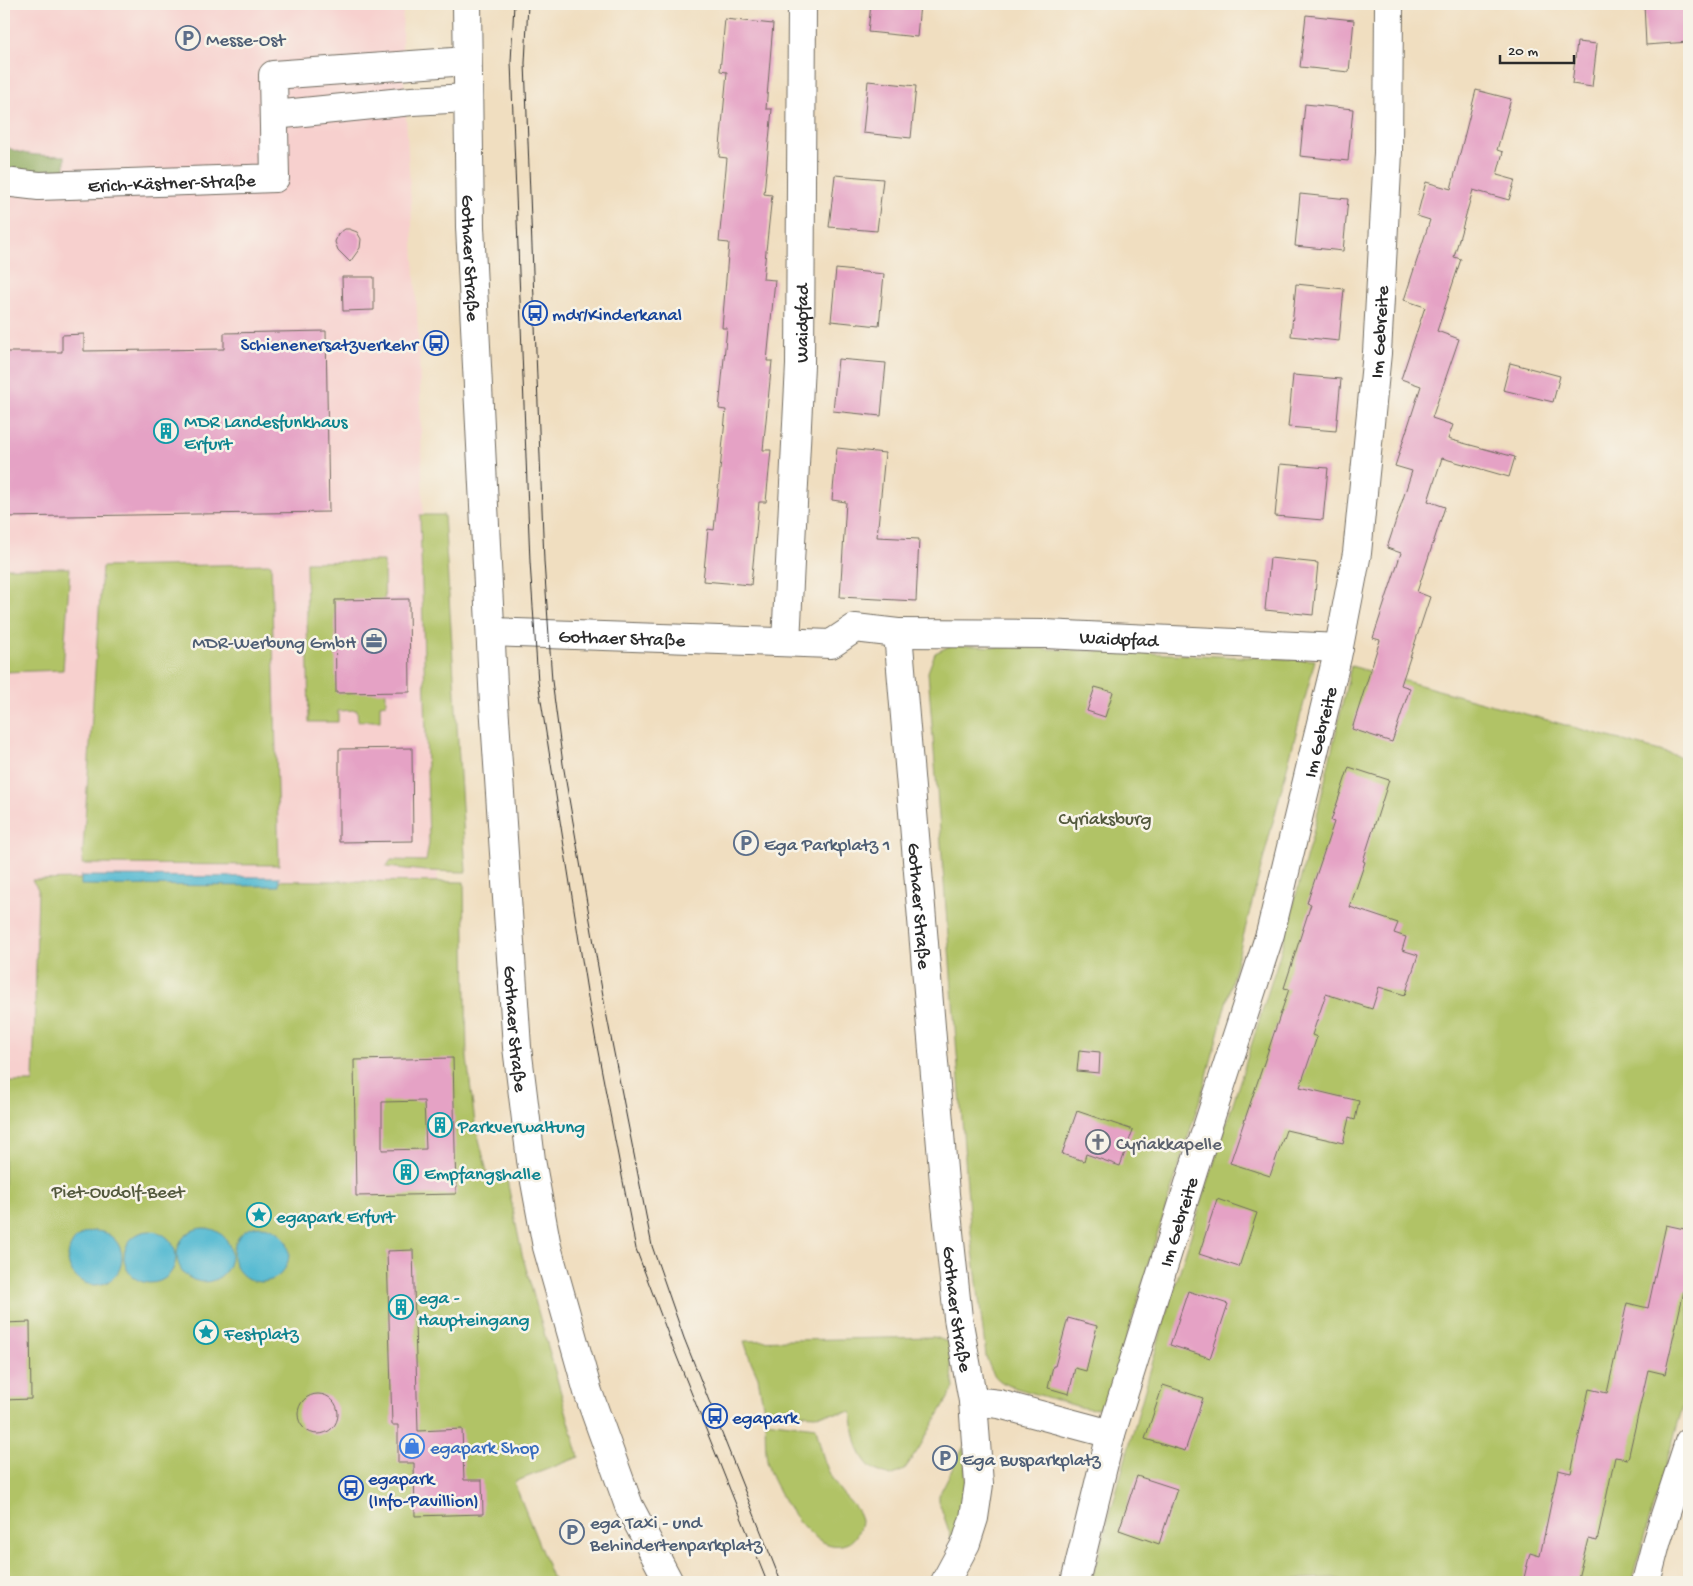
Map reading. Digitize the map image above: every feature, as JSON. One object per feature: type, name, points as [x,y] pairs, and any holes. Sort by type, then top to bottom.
[{"type":"street","name":"Gothaer Straße","points":[[467,4],[470,227],[490,632],[505,895],[517,1047],[532,1170],[547,1247],[588,1392],[629,1506],[669,1582]]},
{"type":"street","name":"Waidpfad","points":[[786,642],[800,364],[802,4]]},
{"type":"street","name":"Im Gebreite","points":[[1074,1582],[1110,1434],[1270,934],[1339,648],[1356,553],[1377,353],[1388,153],[1390,4]]},
{"type":"street","name":"Erich-Kästner-Straße","points":[[4,182],[39,186],[275,178],[273,75],[467,61]]},
{"type":"street","points":[[274,115],[412,101],[468,98]]},
{"type":"street","name":"Gothaer Straße","points":[[490,632],[832,644],[855,628],[898,633],[945,1194],[958,1318],[973,1401],[979,1484],[974,1518],[966,1543],[945,1582]]},
{"type":"street","name":"Waidpfad","points":[[898,633],[1045,634],[1339,648]]},
{"type":"street","points":[[973,1401],[998,1404],[1110,1434]]},
{"type":"street","points":[[1646,1582],[1657,1540],[1689,1442]]},
{"type":"shaded area","points":[[4,4],[403,4],[402,44],[419,350],[423,510],[438,882],[33,880],[38,889],[33,1082],[4,1082]]},
{"type":"green space","points":[[4,145],[18,152],[65,156],[65,174],[4,170]]},
{"type":"green space","points":[[420,515],[444,515],[466,872],[386,867],[391,860],[426,861],[429,843]]},
{"type":"green space","points":[[384,561],[386,704],[380,705],[380,721],[358,721],[357,710],[338,711],[338,722],[309,722],[306,562]]},
{"type":"green space","points":[[271,564],[279,865],[82,864],[102,567]]},
{"type":"green space","points":[[4,568],[70,568],[63,670],[4,672]]},
{"type":"green space","name":"Cyriaksburg","points":[[952,645],[1315,660],[1206,1080],[1154,1245],[1109,1398],[1103,1405],[1097,1408],[1080,1407],[1009,1386],[1000,1381],[994,1374],[986,1356],[970,1225],[928,672],[935,653]]},
{"type":"green space","points":[[1351,666],[1689,759],[1689,1386],[1631,1582],[1348,1582],[1333,1578],[1205,1582],[1091,1582],[1166,1314],[1278,961],[1313,833]]},
{"type":"green space","name":"egapark Erfurt","points":[[32,880],[464,882],[467,1058],[475,1123],[488,1176],[506,1175],[522,1254],[579,1457],[514,1482],[554,1582],[4,1582],[4,1082],[33,1082],[38,889]]},
{"type":"green space","points":[[934,1337],[948,1342],[954,1388],[918,1450],[904,1470],[891,1476],[874,1469],[862,1457],[851,1412],[814,1415],[764,1411],[758,1377],[744,1341]]},
{"type":"green space","points":[[765,1421],[816,1427],[828,1470],[836,1486],[851,1502],[860,1517],[859,1531],[851,1542],[836,1545],[824,1543],[802,1525],[792,1513],[769,1471]]},
{"type":"green space","points":[[964,1446],[967,1498],[954,1546],[939,1502],[939,1495]]},
{"type":"water","points":[[81,876],[279,877],[279,886],[81,885]]},
{"type":"water","points":[[261,1226],[272,1228],[281,1234],[287,1243],[289,1254],[287,1265],[281,1274],[272,1280],[261,1282],[250,1280],[241,1274],[235,1265],[233,1254],[235,1243],[241,1234],[250,1228]]},
{"type":"water","points":[[204,1228],[214,1230],[223,1236],[229,1245],[231,1255],[229,1265],[223,1274],[214,1280],[204,1282],[194,1280],[185,1274],[179,1265],[177,1255],[179,1245],[185,1236],[194,1230]]},
{"type":"water","points":[[95,1231],[105,1233],[114,1239],[120,1248],[122,1258],[120,1268],[114,1277],[105,1283],[95,1285],[85,1283],[76,1277],[70,1268],[68,1258],[70,1248],[76,1239],[85,1233]]},
{"type":"water","points":[[150,1231],[160,1233],[168,1239],[174,1247],[176,1257],[174,1267],[168,1275],[160,1281],[150,1283],[140,1281],[132,1275],[126,1267],[124,1257],[126,1247],[132,1239],[140,1233]]},
{"type":"building","points":[[871,4],[920,4],[917,37],[868,32]]},
{"type":"building","points":[[1644,4],[1689,4],[1689,42],[1646,45]]},
{"type":"building","points":[[1306,15],[1354,20],[1349,72],[1300,67]]},
{"type":"building","points":[[725,19],[773,24],[766,109],[772,109],[764,194],[772,195],[763,279],[775,280],[767,361],[772,361],[763,450],[771,450],[766,502],[759,502],[751,585],[703,581],[708,529],[714,530],[726,410],[719,409],[727,328],[722,328],[729,243],[719,242],[727,158],[719,157],[727,72],[720,71]]},
{"type":"building","points":[[1577,42],[1597,44],[1592,87],[1572,84]]},
{"type":"building","points":[[868,81],[916,86],[911,138],[863,133]]},
{"type":"building","points":[[1476,90],[1511,99],[1497,150],[1503,152],[1497,175],[1515,180],[1509,200],[1473,190],[1454,257],[1461,259],[1437,331],[1459,339],[1432,418],[1453,425],[1448,439],[1515,457],[1509,477],[1442,458],[1428,501],[1445,507],[1417,592],[1430,597],[1401,685],[1410,688],[1392,742],[1352,729],[1380,640],[1373,638],[1401,553],[1387,548],[1412,471],[1395,466],[1421,386],[1401,379],[1425,307],[1404,300],[1430,220],[1417,216],[1426,182],[1451,189]]},
{"type":"building","points":[[1305,104],[1353,109],[1348,161],[1300,156]]},
{"type":"building","points":[[835,175],[883,179],[877,231],[829,227]]},
{"type":"building","points":[[1300,194],[1348,199],[1343,251],[1295,246]]},
{"type":"building","points":[[345,229],[357,232],[361,239],[360,248],[350,262],[338,250],[335,242],[338,234]]},
{"type":"building","points":[[836,269],[884,274],[879,326],[831,321]]},
{"type":"building","points":[[342,277],[374,277],[374,310],[343,311]]},
{"type":"building","points":[[1296,284],[1344,289],[1339,341],[1291,336]]},
{"type":"building","name":"MDR Landesfunkhaus Erfurt","points":[[326,331],[329,512],[4,517],[4,352],[62,352],[62,335],[84,334],[84,351],[224,349],[224,333]]},
{"type":"building","points":[[838,359],[886,363],[881,416],[833,411]]},
{"type":"building","points":[[1510,363],[1560,376],[1553,402],[1503,390]]},
{"type":"building","points":[[1293,375],[1341,379],[1336,431],[1288,427]]},
{"type":"building","points":[[837,448],[885,453],[877,537],[919,539],[916,601],[840,597],[846,502],[832,500]]},
{"type":"building","points":[[1280,464],[1328,468],[1323,520],[1275,516]]},
{"type":"building","points":[[1270,558],[1318,563],[1313,615],[1265,610]]},
{"type":"building","points":[[409,599],[410,692],[336,693],[335,600]]},
{"type":"building","points":[[1095,687],[1113,692],[1105,717],[1087,711]]},
{"type":"building","points":[[412,748],[413,841],[339,842],[339,749]]},
{"type":"building","points":[[1349,767],[1389,780],[1350,907],[1398,923],[1394,933],[1406,937],[1402,950],[1418,955],[1405,995],[1379,987],[1372,1009],[1326,994],[1312,1035],[1317,1037],[1300,1087],[1359,1101],[1355,1120],[1349,1118],[1343,1143],[1286,1130],[1270,1176],[1230,1163],[1289,989],[1284,988],[1311,904],[1307,903],[1334,822],[1331,821]]},
{"type":"building","points":[[1079,1050],[1100,1052],[1099,1073],[1077,1071]]},
{"type":"building","name":"Parkverwaltung","points":[[453,1058],[456,1194],[356,1196],[354,1060]],"holes":[[[424,1101],[426,1149],[382,1150],[382,1102]]]},
{"type":"building","name":"Cyriakkapelle","points":[[1077,1111],[1133,1130],[1120,1166],[1086,1154],[1084,1161],[1062,1154]]},
{"type":"building","points":[[1217,1199],[1257,1213],[1239,1267],[1199,1254]]},
{"type":"building","points":[[1666,1225],[1689,1230],[1689,1292],[1684,1291],[1665,1374],[1648,1370],[1628,1459],[1615,1457],[1597,1541],[1588,1539],[1577,1582],[1523,1582],[1530,1553],[1540,1556],[1558,1470],[1571,1473],[1589,1389],[1607,1393],[1627,1303],[1648,1308]]},
{"type":"building","points":[[413,1250],[418,1431],[462,1429],[464,1480],[482,1480],[483,1514],[415,1516],[414,1463],[398,1463],[398,1425],[392,1425],[387,1251]]},
{"type":"building","points":[[1188,1291],[1228,1304],[1210,1358],[1170,1345]]},
{"type":"building","points":[[1068,1318],[1097,1326],[1086,1371],[1075,1368],[1069,1394],[1048,1388]]},
{"type":"building","points":[[30,1322],[31,1399],[4,1400],[4,1323]]},
{"type":"building","points":[[1163,1385],[1203,1398],[1185,1451],[1145,1439]]},
{"type":"building","points":[[322,1394],[329,1397],[335,1403],[338,1414],[337,1422],[329,1431],[322,1434],[314,1434],[307,1431],[299,1422],[298,1410],[301,1403],[310,1395]]},
{"type":"building","points":[[1137,1476],[1177,1489],[1159,1544],[1119,1530]]},
{"type":"tram line","points":[[514,4],[511,62],[530,562],[538,682],[590,1010],[636,1249],[767,1582]]},
{"type":"tram line","points":[[528,4],[525,63],[544,561],[552,681],[563,764],[605,1007],[652,1246],[684,1338],[781,1582]]},
{"type":"place","name":"Messe-Ost","points":[[188,38]]},
{"type":"place","name":"mdr/Kinderkanal","points":[[535,313]]},
{"type":"place","name":"Schienenersatzverkehr","points":[[436,343]]},
{"type":"place","name":"MDR Landesfunkhaus Erfurt","points":[[166,431]]},
{"type":"place","name":"MDR-Werbung GmbH","points":[[374,641]]},
{"type":"place","name":"Ega Parkplatz 1","points":[[746,843]]},
{"type":"place","name":"Parkverwaltung","points":[[440,1125]]},
{"type":"place","name":"Cyriakkapelle","points":[[1098,1142]]},
{"type":"place","name":"Empfangshalle","points":[[406,1172]]},
{"type":"place","name":"egapark Erfurt","points":[[259,1215]]},
{"type":"place","name":"ega - Haupteingang","points":[[401,1307]]},
{"type":"place","name":"Festplatz","points":[[206,1332]]},
{"type":"place","name":"egapark","points":[[715,1416]]},
{"type":"place","name":"egapark Shop","points":[[412,1446]]},
{"type":"place","name":"Ega Busparkplatz","points":[[945,1458]]},
{"type":"place","name":"egapark (Info-Pavillion)","points":[[351,1488]]},
{"type":"place","name":"ega Taxi - und Behindertenparkplatz","points":[[572,1532]]},
{"type":"park label","name":"Piet-Oudolf-Beet","points":[[118,1190]]}]
